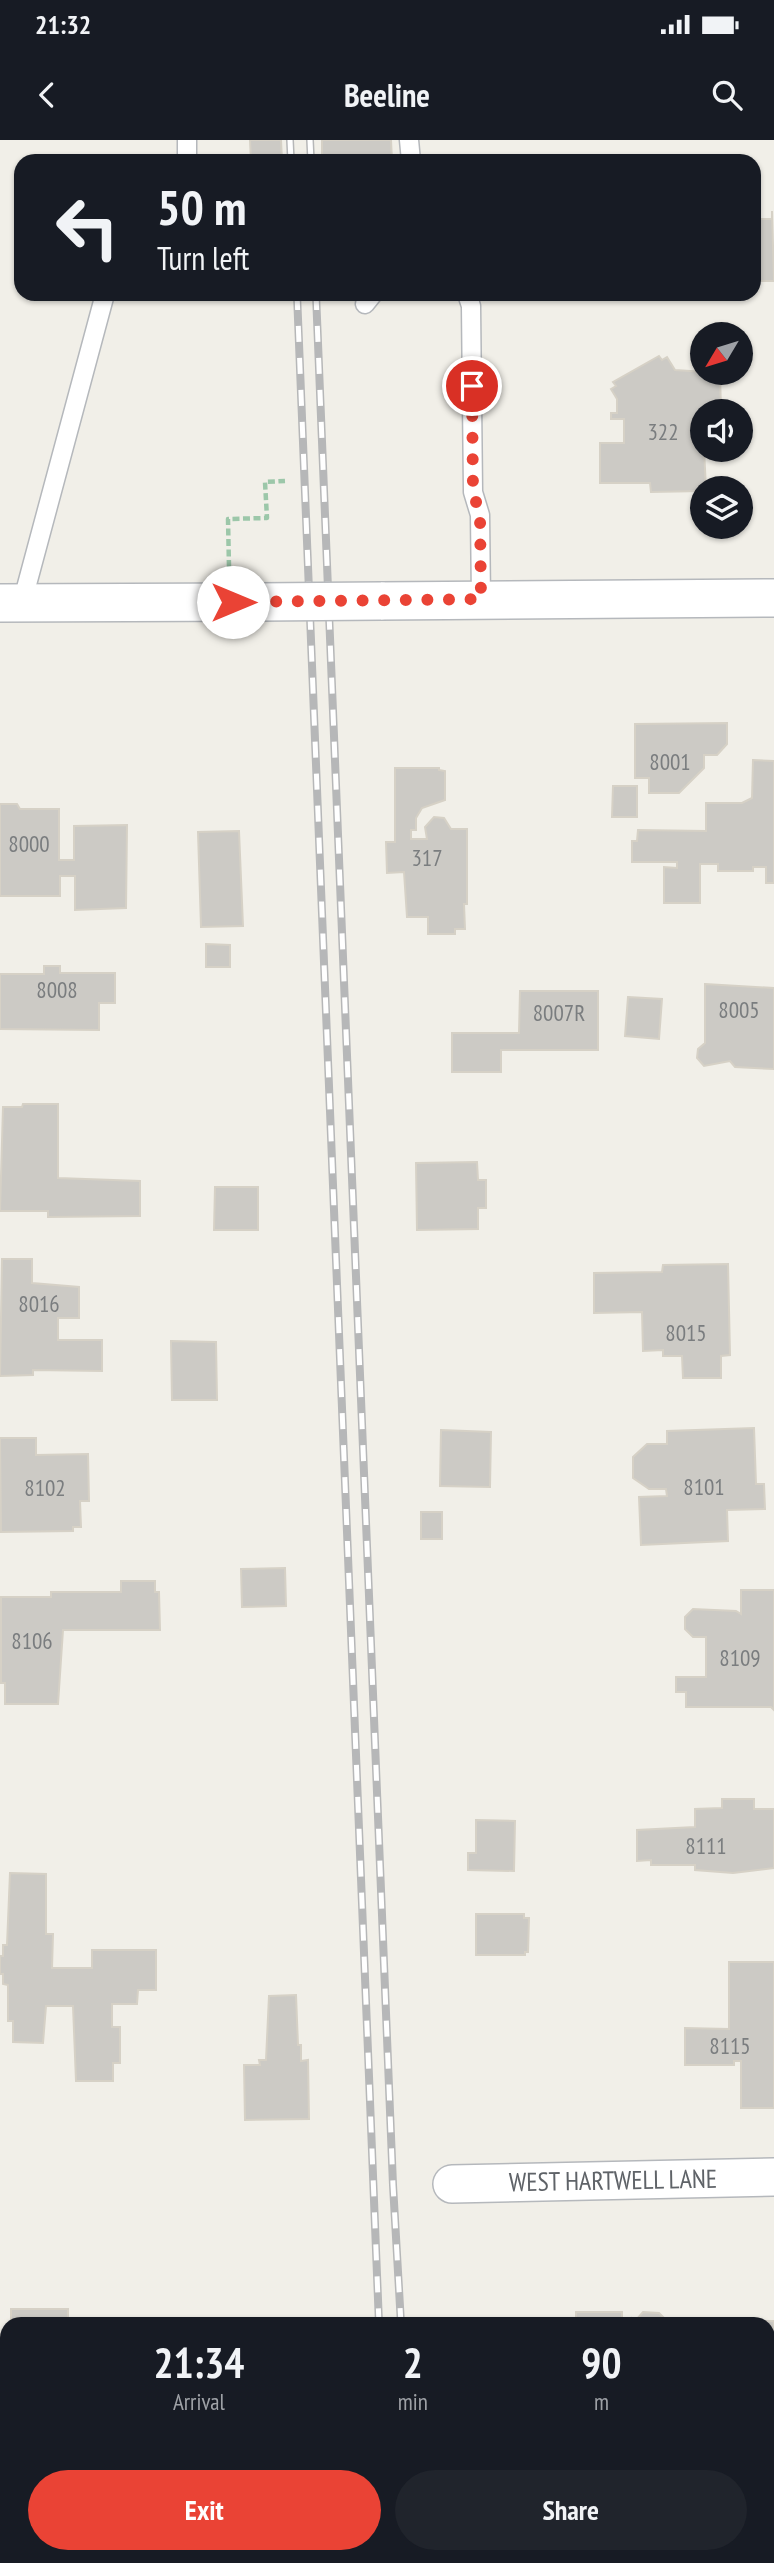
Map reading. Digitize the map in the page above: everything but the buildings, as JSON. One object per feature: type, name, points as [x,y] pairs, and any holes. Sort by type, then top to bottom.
[{"type":"street","points":[[11,603],[774,598]]},
{"type":"street","name":"WEST HARTWELL LANE","points":[[452,2184],[774,2177]]},
{"type":"lane","points":[[11,603],[104,301]]},
{"type":"lane","points":[[469,301],[473,492],[480,515],[481,599]]},
{"type":"path","points":[[229,575],[228,519],[267,517],[265,482],[285,481]]},
{"type":"railway","points":[[290,140],[291,154]]},
{"type":"railway","points":[[310,140],[311,154]]},
{"type":"railway","points":[[297,301],[379,2317]]},
{"type":"railway","points":[[316,301],[401,2317]]},
{"type":"route","points":[[233,602],[481,599],[480,515],[473,492],[472,386]]}]
